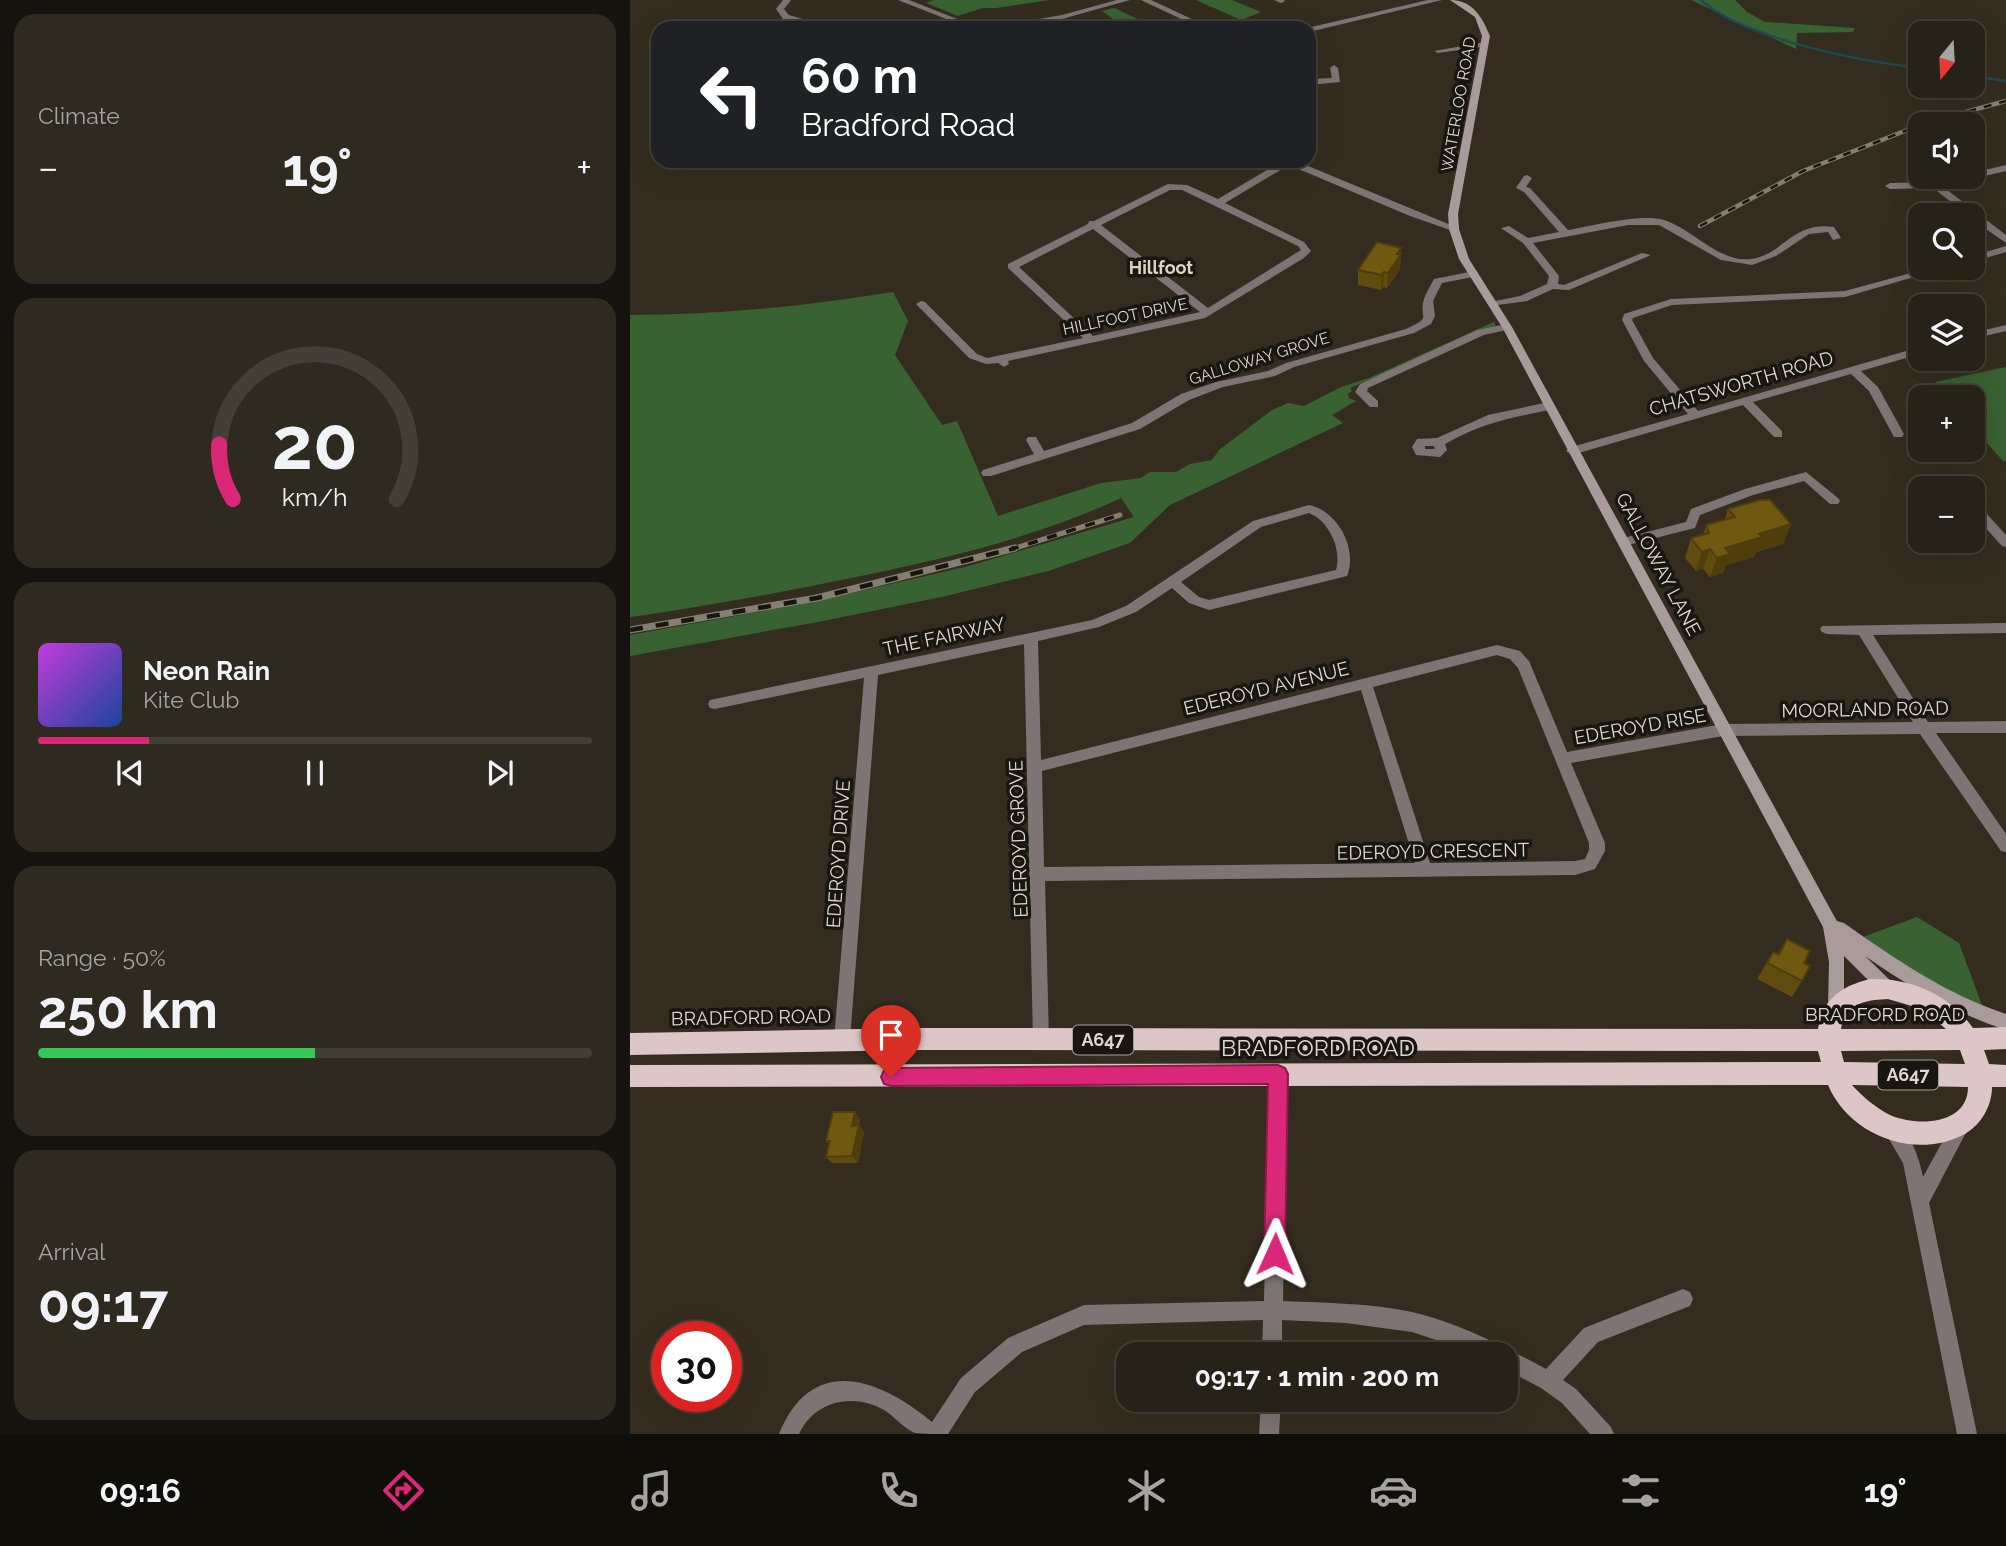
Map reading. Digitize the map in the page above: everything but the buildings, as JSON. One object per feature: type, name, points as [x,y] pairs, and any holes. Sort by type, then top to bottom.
[{"type":"highway","points":[[1888,989],[1914,995],[1941,1008],[1966,1039],[1983,1087],[1979,1100],[1963,1121],[1935,1134],[1891,1128],[1875,1120],[1845,1094],[1826,1039],[1827,1026],[1836,1006],[1865,990],[1888,989]]},
{"type":"highway","name":"BRADFORD ROAD","points":[[630,1044],[842,1040],[2006,1038]]},
{"type":"highway","name":"BRADFORD ROAD","points":[[630,1076],[1735,1072],[2006,1076]]},
{"type":"main road","name":"WATERLOO ROAD","points":[[1453,228],[1461,167],[1485,44],[1485,28],[1478,16],[1454,0]]},
{"type":"main road","name":"GALLOWAY LANE","points":[[1453,228],[1459,248],[1507,327],[1828,921],[1851,953],[1888,989]]},
{"type":"main road","name":"GALLOWAY LANE","points":[[1828,921],[1836,962],[1836,1006]]},
{"type":"main road","points":[[1828,921],[1887,964],[1986,1016],[2006,1022]]},
{"type":"street","points":[[787,0],[780,9],[786,17],[802,21]]},
{"type":"street","points":[[902,0],[958,21]]},
{"type":"street","points":[[1036,21],[1126,0]]},
{"type":"street","points":[[1145,0],[1192,21]]},
{"type":"street","points":[[1316,28],[1438,0]]},
{"type":"street","points":[[1438,51],[1485,44]]},
{"type":"street","points":[[1334,68],[1337,80],[1345,89]]},
{"type":"street","points":[[1316,82],[1337,80]]},
{"type":"street","points":[[1090,339],[1012,266],[1092,223],[1168,187],[1184,187],[1218,203],[1276,168]]},
{"type":"street","points":[[1305,168],[1453,228]]},
{"type":"street","points":[[1985,173],[2006,168]]},
{"type":"street","points":[[1527,178],[1521,188],[1527,190],[1565,233]]},
{"type":"street","points":[[1890,186],[1908,186]]},
{"type":"street","points":[[1940,189],[2006,240]]},
{"type":"street","name":"HILLFOOT DRIVE","points":[[921,304],[973,356],[986,361],[1003,361],[1090,339],[1193,319],[1208,313],[1306,251],[1301,244],[1218,203]]},
{"type":"street","points":[[1526,241],[1628,222],[1664,219],[1725,258],[1752,262],[1772,254],[1807,231],[1832,230]]},
{"type":"street","points":[[1092,223],[1208,313]]},
{"type":"street","points":[[1506,228],[1526,241],[1547,264],[1554,276],[1552,286]]},
{"type":"street","points":[[1985,256],[2006,250]]},
{"type":"street","points":[[1494,304],[1523,299],[1552,286],[1565,288],[1646,255]]},
{"type":"street","name":"GALLOWAY GROVE","points":[[987,473],[1136,426],[1185,397],[1220,384],[1258,378],[1290,365],[1410,331],[1426,324],[1430,316],[1428,301],[1438,281],[1474,274]]},
{"type":"street","points":[[1695,415],[1647,359],[1627,320],[1628,316],[1671,302],[1844,294],[1908,277]]},
{"type":"street","points":[[1374,404],[1362,392],[1364,386],[1481,332],[1507,327]]},
{"type":"street","points":[[1985,333],[2006,328]]},
{"type":"street","name":"CHATSWORTH ROAD","points":[[1572,451],[1908,353]]},
{"type":"street","points":[[1852,369],[1874,389],[1898,434]]},
{"type":"street","points":[[1744,400],[1778,434]]},
{"type":"street","points":[[1438,442],[1493,416],[1549,406]]},
{"type":"street","points":[[1032,440],[1042,457]]},
{"type":"street","points":[[1624,542],[1691,525],[1695,512],[1749,492],[1806,476],[1834,501]]},
{"type":"street","points":[[1716,506],[1725,517]]},
{"type":"street","name":"THE FAIRWAY","points":[[715,704],[1094,624],[1131,609],[1172,581],[1257,524],[1308,509],[1316,509],[1325,515],[1346,558],[1342,573],[1209,605],[1194,600],[1172,581]]},
{"type":"street","points":[[1985,520],[2006,543]]},
{"type":"street","points":[[1827,629],[2006,628]]},
{"type":"street","points":[[1863,630],[1924,728],[2006,846]]},
{"type":"street","name":"EDEROYD GROVE","points":[[1031,638],[1041,1040]]},
{"type":"street","name":"EDEROYD AVENUE","points":[[1036,767],[1487,650],[1507,651]]},
{"type":"street","name":"EDEROYD CRESCENT","points":[[1038,874],[1425,871],[1576,868],[1590,864],[1597,851],[1597,843],[1524,665],[1521,659],[1507,651]]},
{"type":"street","name":"EDEROYD DRIVE","points":[[842,1040],[871,671]]},
{"type":"street","points":[[1365,682],[1425,871]]},
{"type":"street","name":"MOORLAND ROAD","points":[[1724,730],[2006,727]]},
{"type":"street","name":"EDEROYD RISE","points":[[1563,759],[1724,730]]},
{"type":"street","points":[[1273,1342],[1278,1074]]},
{"type":"street","points":[[1921,1200],[1963,1121]]},
{"type":"street","points":[[1891,1128],[1912,1160],[1967,1434]]},
{"type":"street","points":[[1548,1381],[1591,1335],[1683,1299]]},
{"type":"street","points":[[936,1434],[968,1385],[1015,1345],[1084,1315],[1274,1310],[1346,1312],[1412,1322],[1474,1342]]},
{"type":"street","points":[[1518,1365],[1569,1396],[1604,1434]]},
{"type":"street","points":[[789,1434],[800,1410],[814,1398],[842,1391],[877,1396],[931,1434]]},
{"type":"street","points":[[1269,1434],[1270,1412]]},
{"type":"green space","points":[[934,0],[1050,0],[983,8],[958,16],[926,3]]},
{"type":"green space","points":[[1196,0],[1232,0],[1261,12],[1241,20]]},
{"type":"green space","points":[[1691,0],[1735,0],[1747,12],[1765,22],[1855,28],[1853,32],[1797,33],[1796,49]]},
{"type":"green space","points":[[1114,8],[1142,21],[1116,21],[1102,11]]},
{"type":"green space","points":[[893,292],[908,321],[895,355],[942,425],[957,421],[998,516],[1101,483],[1141,478],[1150,472],[1176,472],[1190,464],[1212,460],[1219,450],[1272,410],[1288,403],[1304,406],[1341,387],[1369,378],[1494,322],[1496,326],[1350,388],[1352,391],[1348,394],[1349,398],[1356,401],[1332,415],[1343,423],[1170,505],[1130,543],[1048,571],[946,596],[630,656],[630,635],[813,602],[969,566],[1134,517],[1121,498],[1055,525],[954,555],[796,589],[630,617],[630,315],[762,309]]},
{"type":"green space","points":[[2006,367],[2006,461],[1985,441],[1985,385],[1938,385],[1935,382]]},
{"type":"green space","points":[[1917,917],[1959,943],[1986,1016],[1855,940]]},
{"type":"waterway","points":[[1701,0],[1746,27],[1775,37],[1836,54],[1908,66]]},
{"type":"waterway","points":[[1985,78],[2006,81]]},
{"type":"railway","points":[[1966,112],[2006,101]]},
{"type":"railway","points":[[1700,226],[1803,171],[1908,130]]},
{"type":"railway","points":[[1009,550],[1120,515]]},
{"type":"railway","points":[[630,630],[817,598],[1015,548]]},
{"type":"district","name":"Hillfoot","points":[[1161,268]]},
{"type":"route","points":[[891,1077],[1278,1074],[1275,1254]]}]
